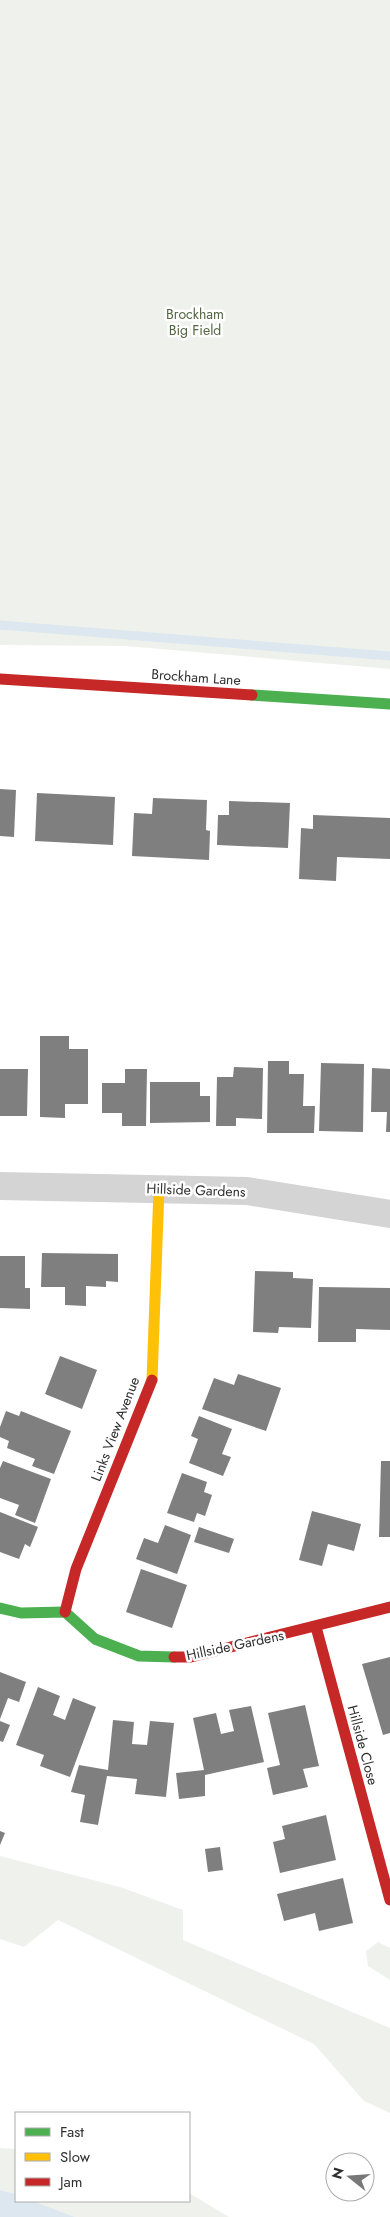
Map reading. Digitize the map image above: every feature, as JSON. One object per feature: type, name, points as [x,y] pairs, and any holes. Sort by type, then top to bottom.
[{"type":"street","name":"Brockham Lane","points":[[0,679],[390,704]]},
{"type":"street","name":"Hillside Gardens","points":[[0,1186],[247,1191],[390,1214]]},
{"type":"street","name":"Links View Avenue","points":[[65,1612],[76,1569],[152,1382],[160,1189]]},
{"type":"street","name":"Hillside Gardens","points":[[65,1612],[95,1639],[139,1656],[191,1657],[390,1607]]},
{"type":"street","points":[[0,1608],[21,1613],[65,1612]]},
{"type":"street","name":"Hillside Close","points":[[316,1627],[390,1900]]},
{"type":"green space","name":"Brockham Big Field","points":[[0,0],[390,0],[390,669],[125,646],[0,645]]},
{"type":"green space","points":[[0,1856],[120,1887],[183,1910],[183,1940],[390,2028],[390,2113],[364,2101],[314,2044],[58,1920],[24,1947],[0,1939]]},
{"type":"green space","points":[[378,1942],[390,1948],[390,1980],[368,1966],[366,1951]]},
{"type":"green space","points":[[0,2148],[15,2149],[15,2194],[0,2190]]},
{"type":"green space","points":[[190,2194],[229,2217],[75,2217],[36,2202],[190,2202]]},
{"type":"shaded area","points":[[0,2190],[15,2194],[15,2202],[36,2202],[75,2217],[0,2217]]},
{"type":"building","points":[[0,789],[16,790],[14,837],[0,836]]},
{"type":"building","points":[[37,793],[115,797],[113,845],[35,841]]},
{"type":"building","points":[[153,798],[207,800],[206,830],[210,831],[209,860],[132,856],[134,813],[152,814]]},
{"type":"building","points":[[229,801],[290,803],[288,848],[217,845],[218,815],[229,815]]},
{"type":"building","points":[[313,815],[390,818],[390,859],[337,857],[336,881],[299,879],[301,828],[313,829]]},
{"type":"building","points":[[40,1036],[69,1036],[69,1049],[88,1049],[88,1104],[65,1104],[65,1118],[40,1117]]},
{"type":"building","points":[[268,1061],[289,1061],[289,1074],[304,1074],[303,1106],[315,1106],[314,1133],[267,1133]]},
{"type":"building","points":[[321,1063],[364,1064],[363,1132],[319,1131]]},
{"type":"building","points":[[234,1067],[263,1068],[262,1119],[236,1118],[236,1126],[216,1126],[217,1077],[233,1077]]},
{"type":"building","points":[[372,1068],[390,1069],[390,1132],[386,1132],[387,1112],[371,1112]]},
{"type":"building","points":[[0,1069],[28,1069],[27,1116],[0,1116]]},
{"type":"building","points":[[125,1069],[147,1069],[146,1126],[122,1126],[122,1113],[102,1113],[102,1083],[125,1083]]},
{"type":"building","points":[[150,1082],[200,1082],[200,1096],[210,1096],[210,1122],[150,1123]]},
{"type":"building","points":[[42,1253],[118,1254],[118,1282],[106,1281],[106,1287],[86,1286],[86,1306],[65,1305],[65,1287],[41,1287]]},
{"type":"building","points":[[0,1256],[25,1256],[25,1288],[30,1288],[30,1309],[0,1308]]},
{"type":"building","points":[[255,1271],[293,1272],[293,1278],[313,1279],[311,1328],[279,1327],[278,1333],[253,1332]]},
{"type":"building","points":[[319,1287],[390,1288],[390,1330],[356,1329],[356,1342],[318,1342]]},
{"type":"building","points":[[60,1356],[97,1370],[82,1409],[45,1394]]},
{"type":"building","points":[[238,1374],[281,1388],[266,1431],[202,1409],[214,1378],[234,1385]]},
{"type":"building","points":[[6,1411],[19,1416],[21,1411],[71,1431],[54,1474],[32,1466],[35,1459],[7,1448],[9,1441],[0,1437],[0,1427]]},
{"type":"building","points":[[199,1416],[232,1429],[222,1454],[231,1457],[223,1476],[189,1463],[198,1439],[191,1436]]},
{"type":"building","points":[[3,1461],[51,1479],[35,1523],[15,1515],[19,1505],[0,1498],[0,1468]]},
{"type":"building","points":[[381,1461],[390,1461],[390,1537],[379,1537]]},
{"type":"building","points":[[182,1473],[207,1482],[204,1492],[212,1495],[205,1516],[197,1513],[194,1522],[167,1513]]},
{"type":"building","points":[[312,1511],[361,1524],[354,1551],[328,1544],[322,1566],[299,1560]]},
{"type":"building","points":[[0,1512],[38,1527],[30,1547],[25,1544],[19,1559],[0,1552]]},
{"type":"building","points":[[165,1525],[191,1535],[177,1574],[136,1559],[144,1538],[158,1543]]},
{"type":"building","points":[[199,1527],[234,1539],[229,1553],[194,1542]]},
{"type":"building","points":[[141,1569],[187,1585],[172,1628],[126,1612]]},
{"type":"building","points":[[390,1657],[390,1733],[383,1735],[362,1664]]},
{"type":"building","points":[[0,1672],[26,1682],[19,1702],[8,1698],[0,1719]]},
{"type":"building","points":[[38,1687],[60,1696],[53,1715],[65,1720],[73,1698],[96,1707],[70,1777],[40,1766],[44,1755],[16,1745]]},
{"type":"building","points":[[305,1705],[319,1766],[303,1769],[308,1787],[273,1795],[267,1768],[280,1765],[268,1713]]},
{"type":"building","points":[[251,1706],[264,1762],[205,1775],[205,1796],[179,1799],[176,1773],[204,1770],[193,1718],[216,1713],[221,1734],[234,1731],[229,1710]]},
{"type":"building","points":[[113,1720],[134,1722],[132,1744],[147,1745],[150,1721],[174,1723],[166,1797],[135,1794],[137,1779],[107,1776],[98,1825],[80,1822],[85,1795],[71,1792],[79,1765],[108,1770]]},
{"type":"building","points":[[0,1721],[10,1725],[3,1742],[0,1741]]},
{"type":"building","points":[[326,1815],[336,1860],[280,1873],[273,1842],[285,1839],[282,1826]]},
{"type":"building","points":[[0,1831],[5,1833],[0,1845]]},
{"type":"building","points":[[220,1847],[223,1870],[208,1872],[205,1849]]},
{"type":"building","points":[[343,1878],[353,1923],[319,1931],[315,1913],[284,1921],[277,1894]]},
{"type":"waterway","points":[[0,625],[390,656]]},
{"type":"traffic: fast","points":[[252,695],[390,704]]},
{"type":"traffic: fast","points":[[0,1608],[21,1613],[65,1612],[95,1639],[139,1656],[174,1657]]},
{"type":"traffic: slow","points":[[152,1380],[159,1189]]},
{"type":"traffic: jam","points":[[0,679],[252,695]]},
{"type":"traffic: jam","points":[[65,1612],[76,1569],[152,1380]]},
{"type":"traffic: jam","points":[[174,1657],[191,1657],[390,1607]]},
{"type":"traffic: jam","points":[[316,1627],[390,1900]]}]
